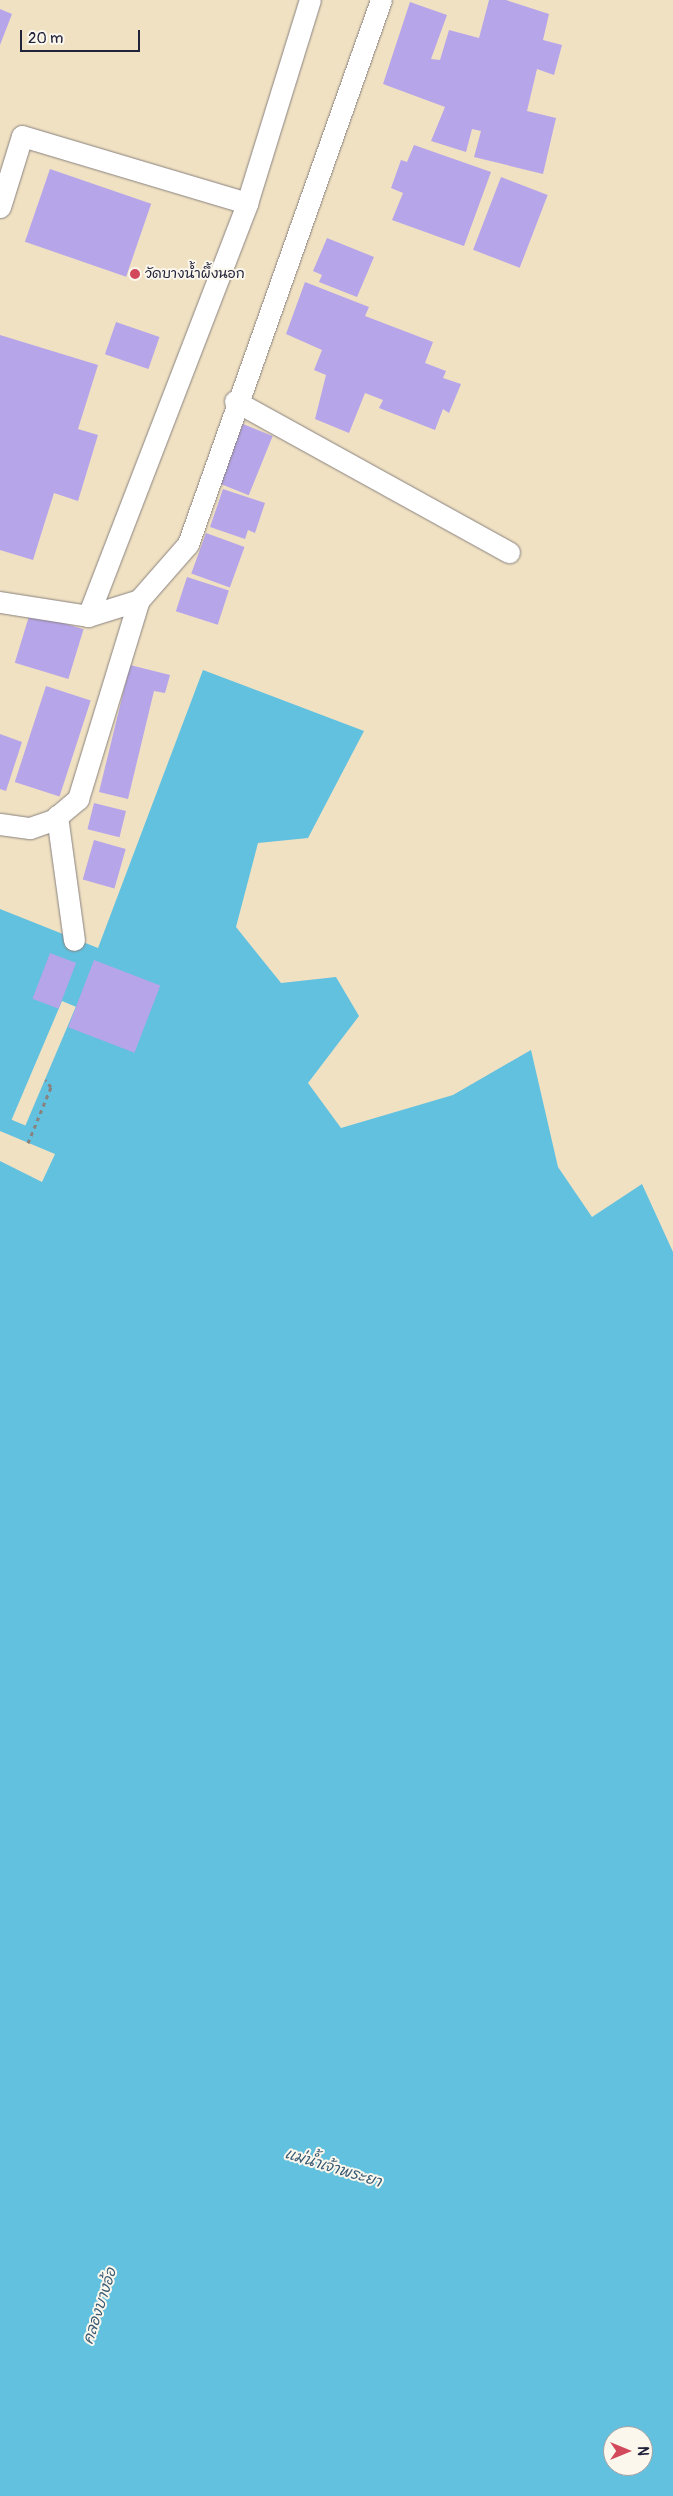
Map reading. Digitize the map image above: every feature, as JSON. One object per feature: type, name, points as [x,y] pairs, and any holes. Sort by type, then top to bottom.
[{"type":"lane","points":[[88,616],[247,203],[310,0]]},
{"type":"lane","points":[[0,824],[30,828],[57,816],[78,799],[139,600],[188,544],[236,401],[381,0]]},
{"type":"lane","points":[[0,207],[22,136],[247,203]]},
{"type":"lane","points":[[236,401],[508,552]]},
{"type":"lane","points":[[0,602],[88,616],[139,600]]},
{"type":"lane","points":[[57,816],[74,940]]},
{"type":"path","points":[[28,1143],[51,1087],[46,1080]]},
{"type":"water","points":[[203,670],[364,731],[308,838],[258,843],[236,927],[281,983],[336,977],[359,1016],[308,1083],[341,1128],[453,1095],[531,1050],[558,1167],[592,1217],[642,1184],[673,1252],[673,2496],[0,2496],[0,909],[98,948]]},
{"type":"pier","points":[[62,1001],[76,1007],[25,1126],[12,1120]]},
{"type":"pier","points":[[0,1131],[55,1154],[42,1182],[0,1161]]},
{"type":"building","points":[[489,0],[506,0],[549,14],[543,40],[562,45],[554,75],[537,69],[527,111],[556,118],[543,174],[474,157],[481,131],[472,129],[466,152],[431,141],[445,107],[383,84],[410,2],[447,15],[431,59],[440,60],[449,30],[479,38]]},
{"type":"building","points":[[0,9],[12,14],[0,45]]},
{"type":"building","points":[[414,145],[491,172],[464,246],[392,220],[403,193],[391,188],[401,160],[407,162]]},
{"type":"building","points":[[50,169],[151,204],[126,277],[25,242]]},
{"type":"building","points":[[501,177],[548,195],[520,268],[473,250]]},
{"type":"building","points":[[327,238],[374,257],[357,297],[319,282],[322,275],[313,271]]},
{"type":"building","points":[[305,282],[369,307],[365,316],[433,342],[425,363],[446,371],[443,378],[461,384],[449,413],[443,409],[435,430],[379,408],[383,400],[365,393],[349,433],[315,419],[326,375],[314,370],[322,350],[286,334]]},
{"type":"building","points":[[116,322],[159,337],[148,369],[105,354]]},
{"type":"building","points":[[0,335],[98,365],[78,429],[98,435],[78,501],[54,493],[33,560],[0,550]]},
{"type":"building","points":[[243,424],[273,436],[249,495],[219,483]]},
{"type":"building","points":[[223,489],[265,503],[255,533],[248,530],[245,539],[210,527]]},
{"type":"building","points":[[206,533],[245,547],[230,587],[191,573]]},
{"type":"building","points":[[187,577],[229,591],[218,625],[176,611]]},
{"type":"building","points":[[30,613],[84,629],[68,679],[15,663]]},
{"type":"building","points":[[130,665],[170,675],[165,693],[154,691],[128,799],[99,792]]},
{"type":"building","points":[[46,686],[91,701],[59,797],[15,782]]},
{"type":"building","points":[[0,734],[22,742],[6,791],[0,789]]},
{"type":"building","points":[[94,803],[126,811],[119,837],[87,829]]},
{"type":"building","points":[[94,840],[126,849],[114,889],[83,879]]},
{"type":"building","points":[[50,953],[76,963],[59,1009],[32,999]]},
{"type":"building","points":[[94,960],[160,985],[134,1053],[68,1027]]},
{"type":"place","name":"วัดบางน้ำผึ้งนอก","points":[[135,274]]},
{"type":"water label","name":"แม่น้ำเจ้าพระยา","points":[[333,2168]]},
{"type":"water label","name":"คลองบางอ้อ","points":[[100,2306]]}]
